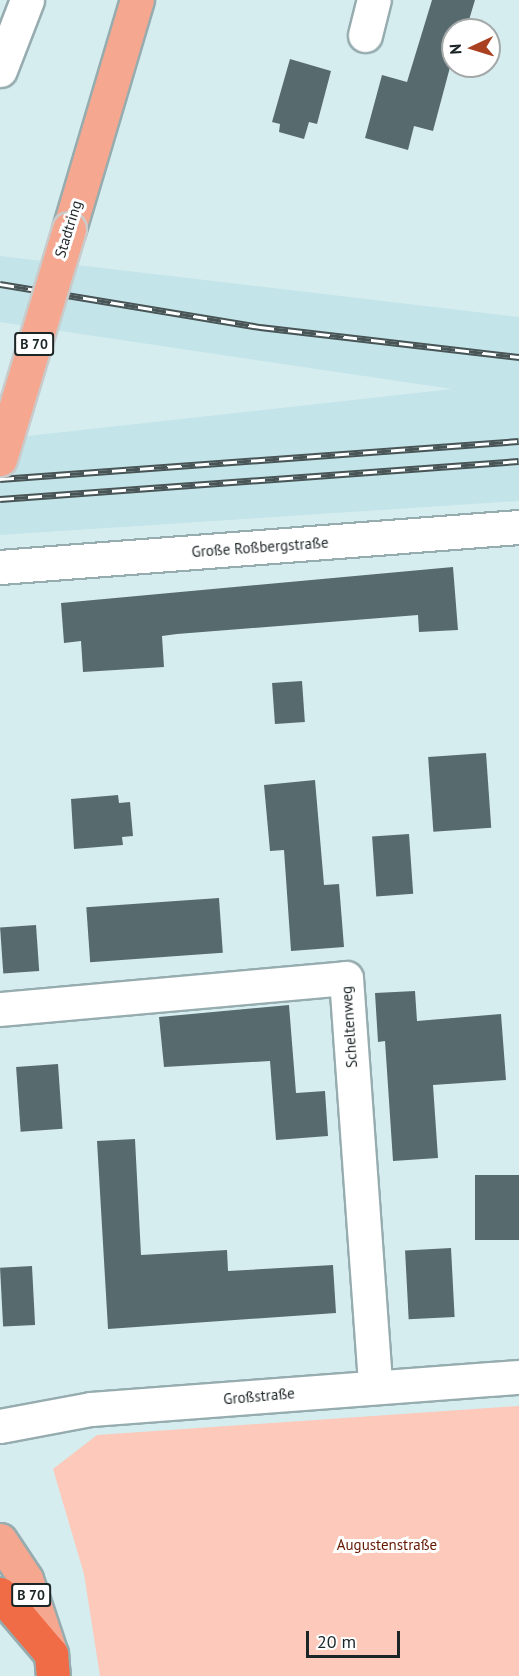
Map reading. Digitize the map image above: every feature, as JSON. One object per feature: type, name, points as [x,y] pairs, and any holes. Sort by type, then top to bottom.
[{"type":"highway","points":[[0,1594],[52,1665]]},
{"type":"main road","name":"Stadtring","points":[[0,459],[138,0]]},
{"type":"main road","name":"B 70","points":[[0,1540],[26,1579],[52,1665]]},
{"type":"street","points":[[0,70],[27,0]]},
{"type":"street","points":[[365,35],[374,0]]},
{"type":"street","name":"Große Roßbergstraße","points":[[0,567],[519,527]]},
{"type":"street","name":"Scheltenweg","points":[[0,1009],[346,978],[375,1386]]},
{"type":"street","name":"Großstraße","points":[[0,1426],[91,1409],[519,1377]]},
{"type":"shaded area","points":[[0,256],[519,317],[519,501],[0,535],[0,439],[452,389],[0,322]]},
{"type":"green space","name":"Augustenstraße","points":[[519,1406],[519,1676],[100,1676],[84,1574],[53,1469],[97,1435]]},
{"type":"building","points":[[432,0],[475,0],[470,18],[441,18],[441,78],[447,78],[433,131],[414,126],[408,150],[365,138],[382,75],[407,82]]},
{"type":"building","points":[[290,59],[331,71],[317,124],[309,122],[304,139],[279,132],[280,124],[272,122]]},
{"type":"building","points":[[453,567],[458,630],[419,632],[418,615],[177,634],[162,636],[164,667],[83,672],[81,641],[64,643],[61,603]]},
{"type":"building","points":[[302,681],[305,722],[275,724],[272,683]]},
{"type":"building","points":[[486,753],[491,828],[433,832],[428,757]]},
{"type":"building","points":[[315,780],[324,885],[339,884],[344,947],[291,951],[284,850],[270,851],[264,785]]},
{"type":"building","points":[[118,795],[119,803],[130,802],[133,836],[122,837],[123,845],[74,849],[71,799]]},
{"type":"building","points":[[409,834],[413,894],[376,896],[372,837]]},
{"type":"building","points":[[219,898],[223,953],[90,962],[86,907]]},
{"type":"building","points":[[36,925],[39,971],[3,973],[0,928]]},
{"type":"building","points":[[415,991],[417,1021],[501,1014],[506,1080],[433,1085],[438,1158],[393,1161],[385,1041],[378,1042],[375,993]]},
{"type":"building","points":[[289,1005],[296,1093],[325,1091],[328,1136],[276,1140],[270,1061],[164,1067],[159,1017]]},
{"type":"building","points":[[58,1064],[63,1129],[21,1132],[16,1067]]},
{"type":"building","points":[[135,1139],[141,1255],[227,1250],[228,1271],[333,1265],[336,1313],[108,1329],[97,1141]]},
{"type":"building","points":[[475,1175],[519,1175],[519,1240],[475,1240]]},
{"type":"building","points":[[451,1248],[455,1317],[409,1319],[405,1250]]},
{"type":"building","points":[[32,1266],[35,1325],[3,1327],[0,1268]]},
{"type":"railway","points":[[0,284],[260,327],[519,357]]},
{"type":"railway","points":[[0,479],[519,441]]},
{"type":"railway","points":[[0,499],[519,461]]}]
